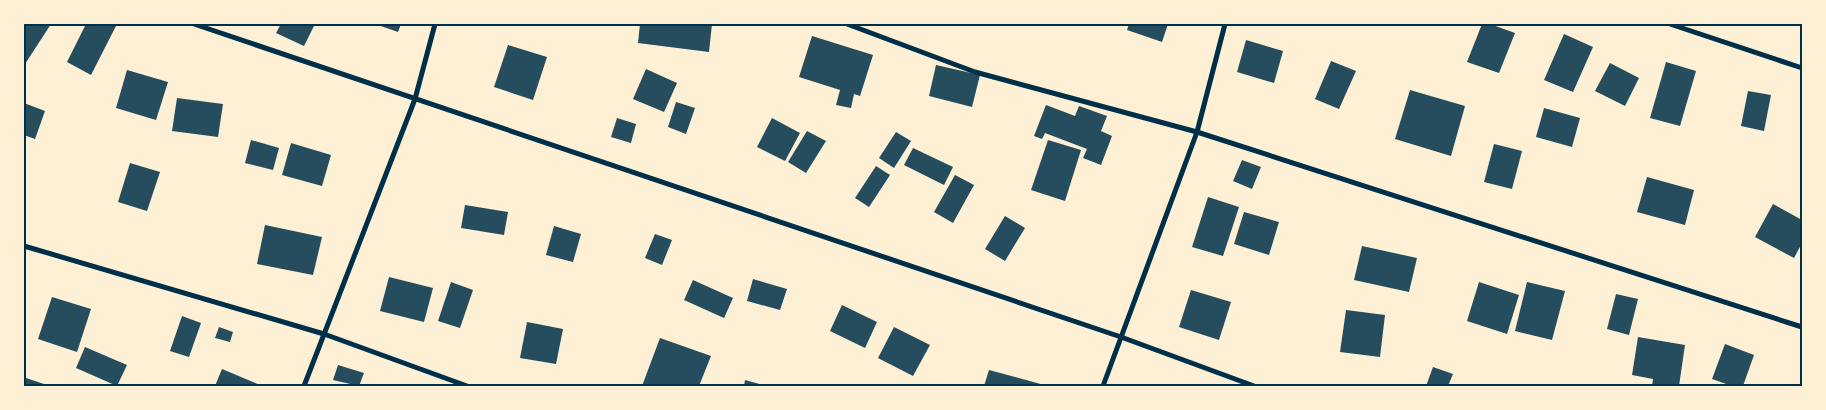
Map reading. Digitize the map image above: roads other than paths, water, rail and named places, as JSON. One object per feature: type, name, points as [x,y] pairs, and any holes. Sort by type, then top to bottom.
[{"type":"street","points":[[194,24],[1121,337],[1254,386]]},
{"type":"street","points":[[304,386],[415,99],[435,24]]},
{"type":"street","points":[[847,24],[975,72],[1197,132],[1802,327]]},
{"type":"street","points":[[1103,386],[1197,132],[1225,24]]},
{"type":"street","points":[[1670,24],[1802,68]]},
{"type":"street","points":[[24,246],[324,334],[467,386]]}]
